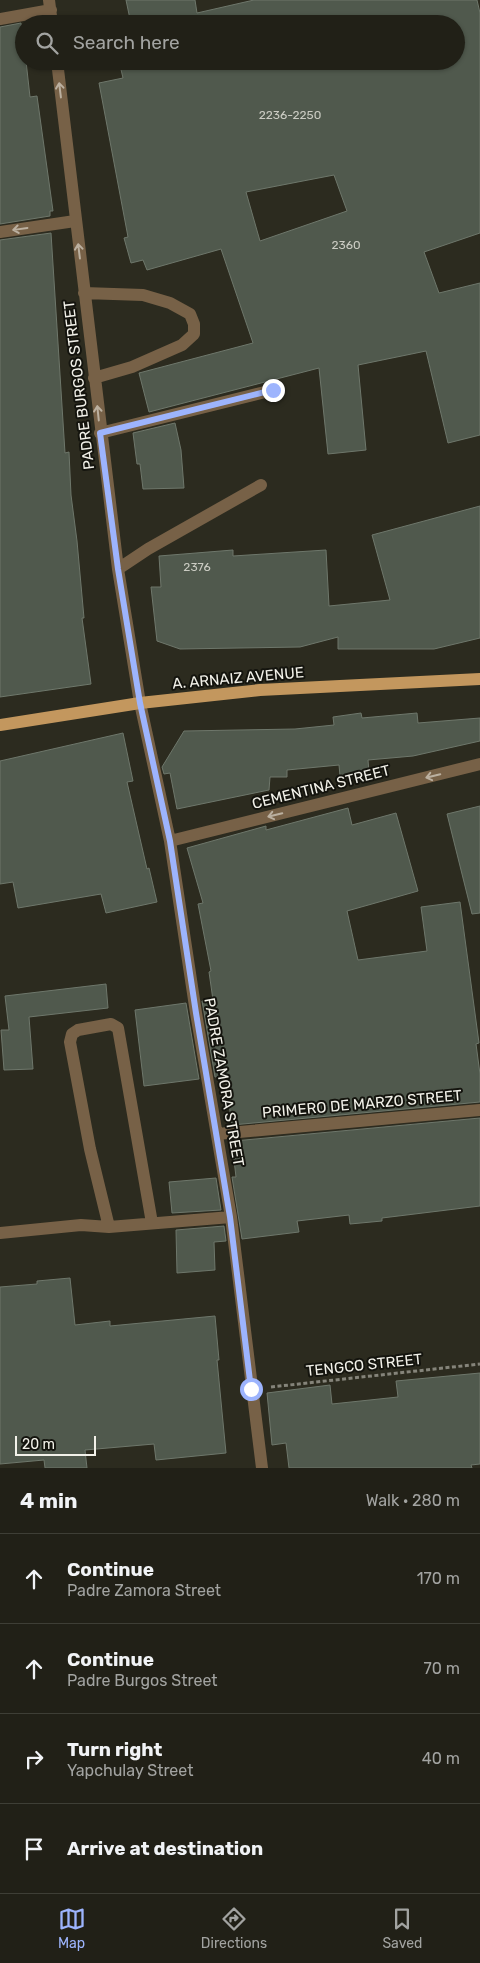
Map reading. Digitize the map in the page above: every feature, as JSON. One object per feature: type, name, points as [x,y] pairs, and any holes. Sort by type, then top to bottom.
[{"type":"main road","name":"A. ARNAIZ AVENUE","points":[[0,725],[140,703],[260,690],[480,678]]},
{"type":"street","points":[[0,19],[50,5]]},
{"type":"street","name":"PADRE BURGOS STREET","points":[[58,70],[100,433],[118,569],[140,703]]},
{"type":"street","points":[[0,232],[75,221]]},
{"type":"street","points":[[84,293],[143,295],[170,303],[190,314],[194,324],[194,334],[182,345],[132,367],[94,378]]},
{"type":"street","points":[[100,433],[273,390]]},
{"type":"street","points":[[118,569],[148,549],[261,485]]},
{"type":"street","name":"PADRE ZAMORA STREET","points":[[140,703],[170,841],[196,1013],[217,1134],[230,1217],[262,1468]]},
{"type":"street","name":"CEMENTINA STREET","points":[[170,841],[480,764]]},
{"type":"street","points":[[109,1228],[90,1149],[70,1042],[72,1034],[78,1030],[111,1024],[118,1028],[152,1223]]},
{"type":"street","name":"PRIMERO DE MARZO STREET","points":[[217,1134],[480,1110]]},
{"type":"street","points":[[0,1232],[82,1225],[109,1228],[230,1217]]},
{"type":"path","name":"TENGCO STREET","points":[[251,1389],[480,1364]]},
{"type":"building","points":[[126,0],[195,0],[197,13],[254,0],[477,0],[480,13],[480,233],[424,252],[439,293],[480,283],[480,435],[448,443],[426,351],[358,365],[366,450],[328,454],[319,368],[149,412],[139,373],[253,343],[221,249],[147,270],[143,260],[131,263],[124,238],[128,237],[99,83],[123,78],[121,70],[465,70],[465,15],[129,15]],"holes":[[[334,175],[347,211],[260,241],[246,192]]]},
{"type":"building","points":[[15,24],[15,70],[27,70],[30,97],[37,96],[53,211],[50,211],[50,216],[0,224],[0,27]]},
{"type":"building","points":[[51,233],[65,453],[69,452],[71,495],[84,618],[82,618],[91,684],[0,697],[0,240]]},
{"type":"building","points":[[175,423],[181,450],[184,488],[143,489],[140,464],[137,464],[133,433]]},
{"type":"building","points":[[480,506],[480,638],[434,649],[338,649],[338,637],[300,647],[180,649],[157,641],[151,587],[161,587],[159,556],[233,550],[233,556],[326,550],[329,606],[390,600],[372,535]]},
{"type":"building","points":[[361,713],[362,718],[417,713],[418,723],[480,718],[480,741],[413,756],[368,760],[369,772],[340,776],[339,765],[287,770],[287,777],[270,777],[269,790],[177,809],[170,773],[164,774],[162,767],[184,731],[295,729],[334,725],[333,717]]},
{"type":"building","points":[[123,733],[133,781],[127,782],[147,869],[149,868],[157,902],[106,913],[101,894],[18,908],[13,882],[0,884],[0,761]]},
{"type":"building","points":[[480,806],[480,913],[472,914],[447,814]]},
{"type":"building","points":[[348,808],[352,825],[396,813],[418,891],[347,911],[358,960],[427,951],[421,907],[460,902],[479,1043],[476,1044],[480,1074],[480,1102],[232,1125],[225,1076],[215,1077],[202,1001],[213,1000],[209,972],[211,971],[198,904],[203,903],[187,848],[266,826],[266,830]]},
{"type":"building","points":[[106,984],[108,1008],[29,1017],[33,1069],[4,1070],[1,1030],[9,1030],[5,996]]},
{"type":"building","points":[[186,1003],[199,1079],[144,1086],[135,1010]]},
{"type":"building","points":[[480,1118],[480,1206],[382,1218],[382,1221],[350,1224],[349,1215],[297,1221],[299,1232],[242,1239],[232,1177],[236,1177],[232,1143],[234,1141]]},
{"type":"building","points":[[216,1178],[221,1210],[172,1213],[169,1182]]},
{"type":"building","points":[[224,1226],[226,1241],[214,1242],[215,1270],[177,1273],[176,1230]]},
{"type":"building","points":[[70,1278],[75,1325],[110,1321],[110,1326],[215,1316],[219,1360],[217,1360],[226,1453],[156,1460],[154,1444],[85,1450],[87,1468],[45,1468],[44,1460],[0,1464],[0,1287],[37,1284],[37,1281]]},
{"type":"building","points":[[480,1373],[480,1464],[471,1465],[472,1468],[289,1468],[286,1443],[272,1445],[267,1393],[330,1385],[332,1404],[398,1397],[396,1381]]},
{"type":"route","points":[[251,1389],[230,1217],[217,1134],[196,1013],[170,841],[140,703],[118,569],[100,433],[135,426],[273,390]]}]
